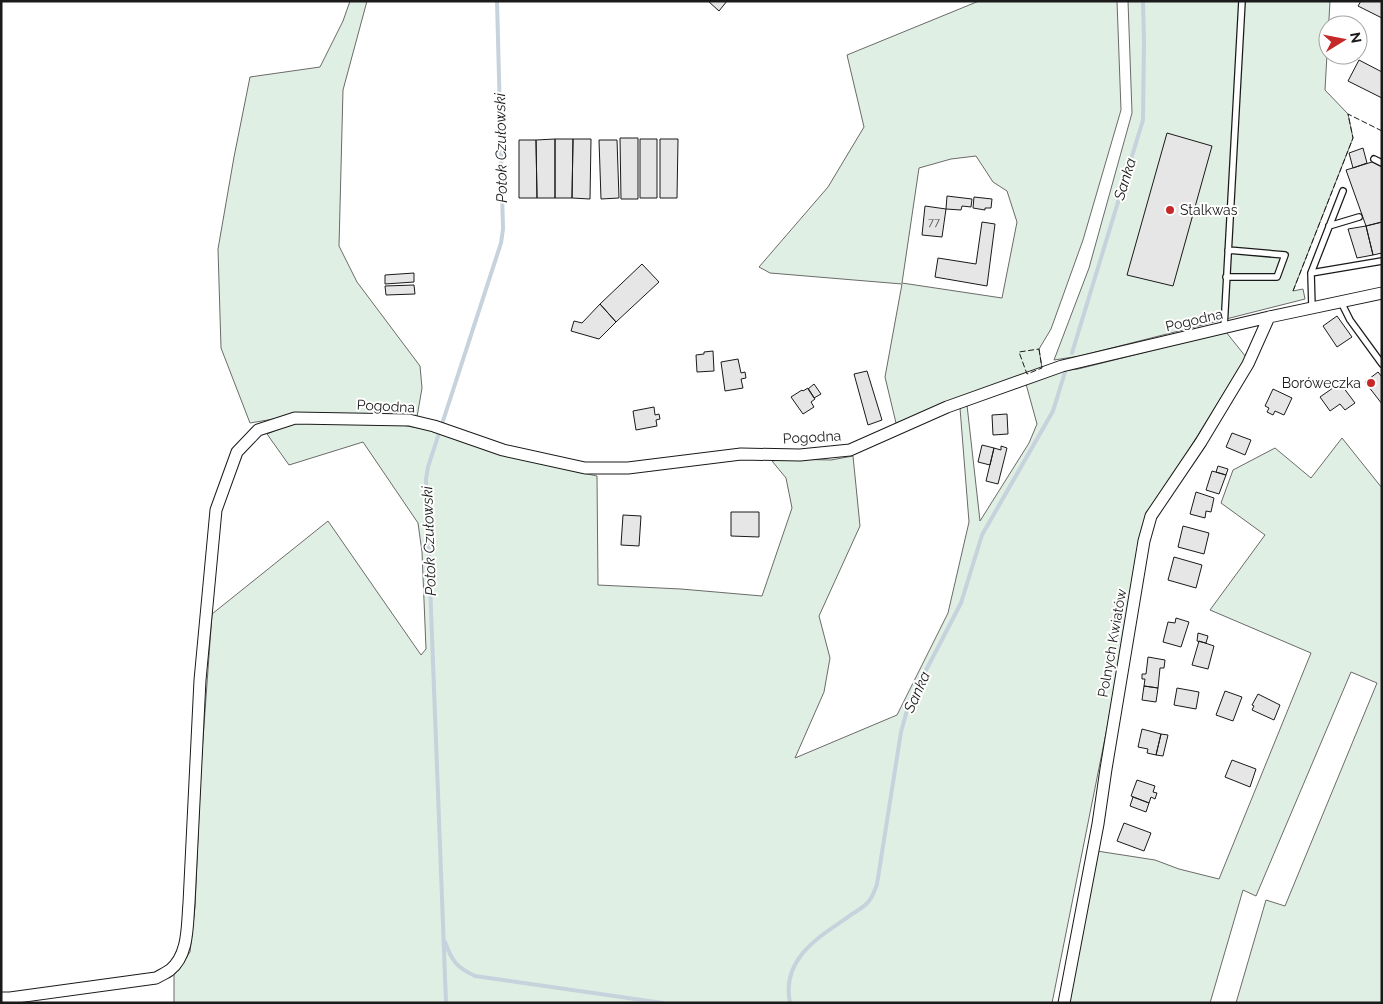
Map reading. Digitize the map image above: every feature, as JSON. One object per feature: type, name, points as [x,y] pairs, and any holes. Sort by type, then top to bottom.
[{"type":"street","name":"Pogodna","points":[[1,998],[156,978],[170,970],[182,957],[186,940],[189,903],[200,680],[216,510],[237,452],[258,430],[294,418],[409,420],[450,431],[503,450],[585,468],[628,468],[741,454],[800,455],[850,450],[946,407],[1062,366],[1269,317],[1382,293]]},
{"type":"street","name":"Polnych Kwiatów","points":[[1064,1003],[1098,824],[1144,541],[1151,516],[1201,442],[1248,364],[1269,317]]},
{"type":"lane","points":[[1224,328],[1242,1]]},
{"type":"lane","points":[[1374,158],[1382,163]]},
{"type":"lane","points":[[1312,308],[1311,273],[1343,191]]},
{"type":"lane","points":[[1329,226],[1359,217]]},
{"type":"lane","points":[[1226,277],[1277,277],[1285,255],[1228,250]]},
{"type":"lane","points":[[1311,273],[1382,260]]},
{"type":"lane","points":[[1341,302],[1350,320],[1382,364]]},
{"type":"green space","points":[[350,1],[367,1],[343,90],[339,246],[357,282],[420,366],[422,388],[417,417],[303,414],[250,423],[221,348],[218,249],[250,77],[320,67],[343,21]]},
{"type":"green space","points":[[979,1],[1117,1],[1121,110],[1083,240],[1051,329],[1039,349],[1042,368],[896,423],[885,377],[902,284],[770,273],[759,267],[828,187],[864,127],[847,55]],"holes":[[[976,156],[993,182],[1007,191],[1017,222],[1002,298],[902,283],[919,168],[951,159]]]},
{"type":"green space","points":[[1128,1],[1330,1],[1329,15],[1318,15],[1318,65],[1326,65],[1325,90],[1348,114],[1353,138],[1293,291],[1303,289],[1305,299],[1080,356],[1054,360],[1089,268],[1132,113]]},
{"type":"green space","points":[[1226,332],[1246,357],[1164,490],[1146,513],[1107,728],[1052,1003],[174,1003],[174,975],[190,952],[195,907],[201,767],[212,614],[328,521],[421,655],[426,649],[422,552],[418,523],[363,442],[289,465],[267,434],[296,422],[402,425],[434,431],[569,470],[597,476],[598,585],[681,589],[762,596],[792,508],[786,478],[772,461],[787,459],[831,460],[853,456],[860,526],[819,616],[830,658],[824,692],[795,758],[897,715],[948,613],[969,522],[960,408],[967,405],[980,521],[1029,443],[1037,424],[1026,384],[1059,371],[1078,369]]},
{"type":"green space","points":[[1342,438],[1382,488],[1382,1003],[1236,1003],[1266,900],[1285,906],[1377,683],[1351,672],[1256,896],[1243,890],[1210,1003],[1069,1003],[1097,851],[1155,860],[1179,869],[1219,879],[1311,653],[1210,610],[1265,535],[1221,503],[1233,470],[1275,448],[1311,478]]},
{"type":"building","points":[[708,1],[727,1],[719,11]]},
{"type":"building","points":[[1361,1],[1382,1],[1382,18],[1358,6]]},
{"type":"building","points":[[1356,65],[1368,65],[1382,72],[1382,98],[1348,81]]},
{"type":"building","name":"Stalkwas","points":[[1167,133],[1212,146],[1173,286],[1127,275]]},
{"type":"building","points":[[620,138],[638,138],[638,199],[621,199]]},
{"type":"building","points":[[555,139],[573,139],[572,198],[555,198]]},
{"type":"building","points":[[555,139],[555,198],[537,198],[536,140]]},
{"type":"building","points":[[573,139],[591,139],[590,199],[572,198]]},
{"type":"building","points":[[640,139],[657,139],[657,198],[640,198]]},
{"type":"building","points":[[660,139],[678,139],[677,198],[660,198]]},
{"type":"building","points":[[519,140],[536,140],[537,198],[519,198]]},
{"type":"building","points":[[599,140],[617,140],[619,198],[601,199]]},
{"type":"building","points":[[1363,148],[1367,163],[1353,168],[1349,153]]},
{"type":"building","points":[[1372,162],[1382,167],[1382,222],[1366,226],[1346,170]]},
{"type":"building","points":[[947,196],[972,199],[971,207],[962,206],[961,210],[946,209]]},
{"type":"building","points":[[974,197],[992,199],[991,208],[985,208],[985,210],[973,208]]},
{"type":"building","points":[[925,206],[946,209],[942,237],[922,235]]},
{"type":"building","points":[[982,222],[995,224],[987,286],[935,277],[938,258],[976,264]]},
{"type":"building","points":[[1382,222],[1382,253],[1373,255],[1366,226]]},
{"type":"building","points":[[1366,226],[1373,255],[1357,258],[1348,229]]},
{"type":"building","points":[[642,264],[659,282],[616,322],[600,304]]},
{"type":"building","points":[[414,273],[414,282],[385,284],[385,275]]},
{"type":"building","points":[[414,285],[415,294],[386,295],[385,286]]},
{"type":"building","points":[[600,304],[616,322],[599,339],[571,331],[574,321],[582,323]]},
{"type":"building","points":[[1337,316],[1352,337],[1337,347],[1323,326]]},
{"type":"building","points":[[713,351],[714,371],[697,372],[696,355]]},
{"type":"building","points":[[738,359],[741,373],[745,372],[746,378],[741,379],[743,388],[725,391],[721,362]]},
{"type":"building","points":[[867,371],[882,420],[868,425],[854,374]]},
{"type":"building","points":[[1378,372],[1382,377],[1382,404],[1365,382]]},
{"type":"building","points":[[1340,383],[1355,403],[1345,410],[1340,404],[1330,411],[1320,397]]},
{"type":"building","points":[[814,384],[821,394],[814,398],[808,389]]},
{"type":"building","points":[[808,388],[815,399],[811,402],[814,407],[803,414],[791,397]]},
{"type":"building","points":[[1273,389],[1292,398],[1284,415],[1275,411],[1273,415],[1267,412],[1269,408],[1265,406]]},
{"type":"building","points":[[654,407],[655,415],[659,414],[660,419],[656,420],[657,426],[636,430],[633,411]]},
{"type":"building","points":[[1007,414],[1008,434],[993,435],[992,415]]},
{"type":"building","points":[[1232,433],[1251,440],[1245,455],[1226,447]]},
{"type":"building","points":[[982,445],[994,448],[990,465],[978,462]]},
{"type":"building","points":[[1001,446],[1007,448],[998,484],[986,481],[994,448],[1001,450]]},
{"type":"building","points":[[1218,466],[1228,469],[1226,475],[1216,472]]},
{"type":"building","points":[[1212,471],[1226,475],[1219,494],[1206,490]]},
{"type":"building","points":[[1196,492],[1214,498],[1211,512],[1206,511],[1205,518],[1190,514]]},
{"type":"building","points":[[731,512],[759,512],[759,537],[731,536]]},
{"type":"building","points":[[623,515],[641,516],[639,546],[621,545]]},
{"type":"building","points":[[1183,526],[1209,533],[1204,554],[1178,547]]},
{"type":"building","points":[[1174,557],[1202,565],[1196,588],[1168,580]]},
{"type":"building","points":[[1176,618],[1189,622],[1181,647],[1163,642],[1168,622],[1175,623]]},
{"type":"building","points":[[1198,633],[1208,636],[1206,643],[1197,641]]},
{"type":"building","points":[[1199,641],[1214,646],[1208,669],[1192,665]]},
{"type":"building","points":[[1148,657],[1165,660],[1164,668],[1160,668],[1158,688],[1144,686],[1145,679],[1142,679],[1142,674],[1146,674]]},
{"type":"building","points":[[1144,686],[1158,688],[1156,702],[1142,700]]},
{"type":"building","points":[[1177,688],[1199,692],[1196,709],[1174,705]]},
{"type":"building","points":[[1225,691],[1242,697],[1233,721],[1216,715]]},
{"type":"building","points":[[1258,694],[1280,705],[1274,720],[1252,710],[1254,706],[1252,705]]},
{"type":"building","points":[[1142,729],[1161,734],[1156,755],[1147,753],[1148,749],[1138,747]]},
{"type":"building","points":[[1161,734],[1168,735],[1163,756],[1156,755]]},
{"type":"building","points":[[1232,760],[1256,769],[1250,787],[1225,777]]},
{"type":"building","points":[[1137,780],[1155,786],[1153,792],[1157,793],[1155,799],[1151,797],[1149,803],[1131,796]]},
{"type":"building","points":[[1133,797],[1149,803],[1146,812],[1130,806]]},
{"type":"building","points":[[1124,823],[1151,833],[1144,851],[1117,841]]},
{"type":"waterway","name":"Potok Czułowski","points":[[446,1003],[426,479],[428,467],[501,243],[503,229],[497,1]]},
{"type":"waterway","name":"Sanka","points":[[1072,353],[1143,120],[1143,1]]},
{"type":"waterway","name":"Sanka","points":[[790,1003],[789,988],[791,974],[796,962],[814,942],[864,906],[874,893],[901,732],[909,703],[961,603],[982,535],[1053,411],[1065,372]]},
{"type":"waterway","points":[[445,942],[456,963],[463,970],[475,976],[663,1003]]},
{"type":"fence","points":[[1293,291],[1353,138],[1348,114],[1382,131]]},
{"type":"fence","points":[[1039,349],[1042,368],[1027,374],[1019,352],[1039,349]]},
{"type":"place","name":"Stalkwas","points":[[1170,210]]},
{"type":"place","name":"Boróweczka","points":[[1371,383]]}]
